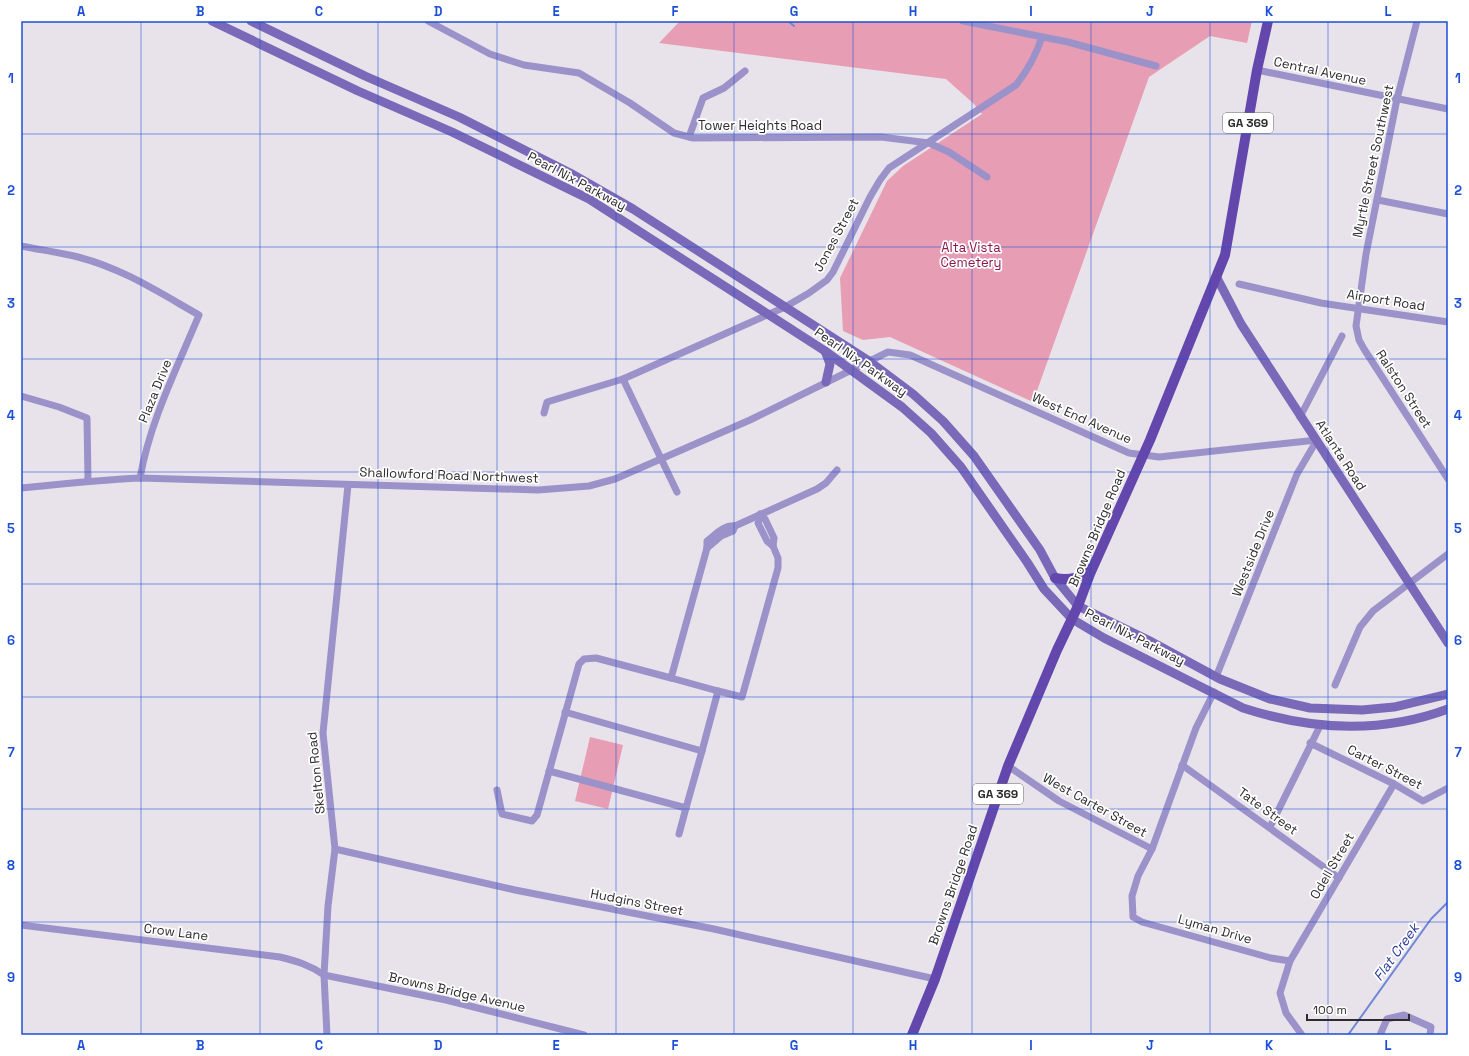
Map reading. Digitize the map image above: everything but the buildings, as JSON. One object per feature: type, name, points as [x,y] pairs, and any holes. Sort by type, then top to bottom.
[{"type":"main road","name":"Pearl Nix Parkway","points":[[212,21],[358,91],[452,132],[589,199],[825,351],[902,407],[935,437],[961,467],[1044,589],[1072,619],[1104,638],[1214,692],[1243,708],[1266,715],[1320,726],[1363,727],[1430,716],[1448,709]]},
{"type":"main road","name":"Pearl Nix Parkway","points":[[251,21],[365,76],[459,117],[570,173],[633,209],[869,361],[913,394],[943,421],[974,456],[1040,550],[1055,578],[1078,606],[1148,640],[1216,677],[1270,699],[1321,709],[1362,710],[1394,707],[1448,694]]},
{"type":"main road","name":"Browns Bridge Road","points":[[912,1035],[935,979],[1008,766],[1057,650],[1078,606],[1092,568],[1143,455],[1217,278],[1226,250],[1257,70],[1268,21]]},
{"type":"main road","name":"Atlanta Road","points":[[1217,278],[1241,324],[1302,415],[1409,584],[1448,642]]},
{"type":"main road","points":[[825,351],[830,364],[826,382]]},
{"type":"main road","points":[[1055,578],[1070,580],[1075,579],[1092,568]]},
{"type":"street","name":"Tower Heights Road","points":[[428,21],[490,54],[524,65],[579,74],[630,103],[674,133],[689,137],[881,137],[929,143],[949,152],[987,177]]},
{"type":"street","points":[[963,21],[1098,50],[1156,66]]},
{"type":"street","name":"Myrtle Street Southwest","points":[[1358,307],[1366,254],[1397,99],[1417,21]]},
{"type":"street","name":"Jones Street","points":[[544,413],[547,402],[623,379],[784,307],[827,280],[880,180],[889,168],[1016,85],[1030,66],[1042,37]]},
{"type":"street","name":"Central Avenue","points":[[1257,70],[1448,108]]},
{"type":"street","points":[[689,137],[703,98],[724,88],[745,71]]},
{"type":"street","points":[[1378,200],[1448,214]]},
{"type":"street","name":"Plaza Drive","points":[[21,246],[79,257],[112,269],[145,284],[199,315],[156,418],[150,435],[140,478]]},
{"type":"street","name":"Airport Road","points":[[1239,284],[1321,303],[1358,307],[1448,322]]},
{"type":"street","name":"Ralston Street","points":[[1358,307],[1356,326],[1362,345],[1448,479]]},
{"type":"street","points":[[1302,415],[1342,336]]},
{"type":"street","name":"West End Avenue","points":[[852,370],[888,352],[910,355],[1129,453],[1159,456],[1317,440]]},
{"type":"street","name":"Shallowford Road Northwest","points":[[21,488],[88,481],[140,478],[348,485],[421,485],[538,490],[589,486],[615,480],[852,370]]},
{"type":"street","points":[[623,379],[660,460],[677,492]]},
{"type":"street","points":[[21,396],[58,407],[87,418],[88,481]]},
{"type":"street","name":"Westside Drive","points":[[1216,677],[1297,474],[1317,440]]},
{"type":"street","points":[[671,678],[707,548],[707,541],[731,526],[735,526],[817,489],[826,483],[837,470]]},
{"type":"street","name":"Skelton Road","points":[[327,1035],[324,974],[328,906],[335,849],[323,733],[348,485]]},
{"type":"street","points":[[496,790],[502,814],[532,822],[537,815],[579,664],[584,658],[596,658],[742,697],[778,568],[778,558],[773,546],[767,542],[766,531],[758,523],[760,515]]},
{"type":"street","points":[[1335,684],[1360,627],[1373,611],[1448,554]]},
{"type":"street","points":[[679,834],[718,691]]},
{"type":"street","points":[[1152,849],[1196,728],[1214,692]]},
{"type":"street","points":[[565,712],[702,751]]},
{"type":"street","points":[[1270,827],[1310,743],[1320,726]]},
{"type":"street","name":"Carter Street","points":[[1310,743],[1394,784],[1423,801],[1448,788]]},
{"type":"street","name":"Tate Street","points":[[1182,765],[1339,878]]},
{"type":"street","name":"West Carter Street","points":[[1008,766],[1059,801],[1152,849]]},
{"type":"street","points":[[549,771],[686,808]]},
{"type":"street","name":"Odell Street","points":[[1302,1035],[1286,1013],[1280,993],[1290,961],[1394,784]]},
{"type":"street","name":"Hudgins Street","points":[[335,849],[515,890],[714,929],[935,979]]},
{"type":"street","name":"Lyman Drive","points":[[1152,849],[1138,876],[1132,896],[1133,917],[1142,922],[1271,958],[1290,961]]},
{"type":"street","name":"Crow Lane","points":[[21,925],[280,957],[314,968],[324,974]]},
{"type":"street","name":"Browns Bridge Avenue","points":[[324,974],[446,1000],[584,1035]]},
{"type":"street","points":[[1380,1035],[1387,1019],[1404,1015],[1431,1027],[1430,1035]]},
{"type":"green space","name":"Alta Vista Cemetery","points":[[680,21],[1252,21],[1247,43],[1210,36],[1149,77],[1033,402],[890,337],[863,340],[843,331],[840,278],[887,181],[903,166],[982,114],[974,104],[946,79],[659,43]]},
{"type":"green space","points":[[590,737],[623,745],[608,809],[575,801]]},
{"type":"waterway","points":[[788,21],[794,26]]},
{"type":"waterway","name":"Flat Creek","points":[[1348,1035],[1431,919],[1448,902]]}]
